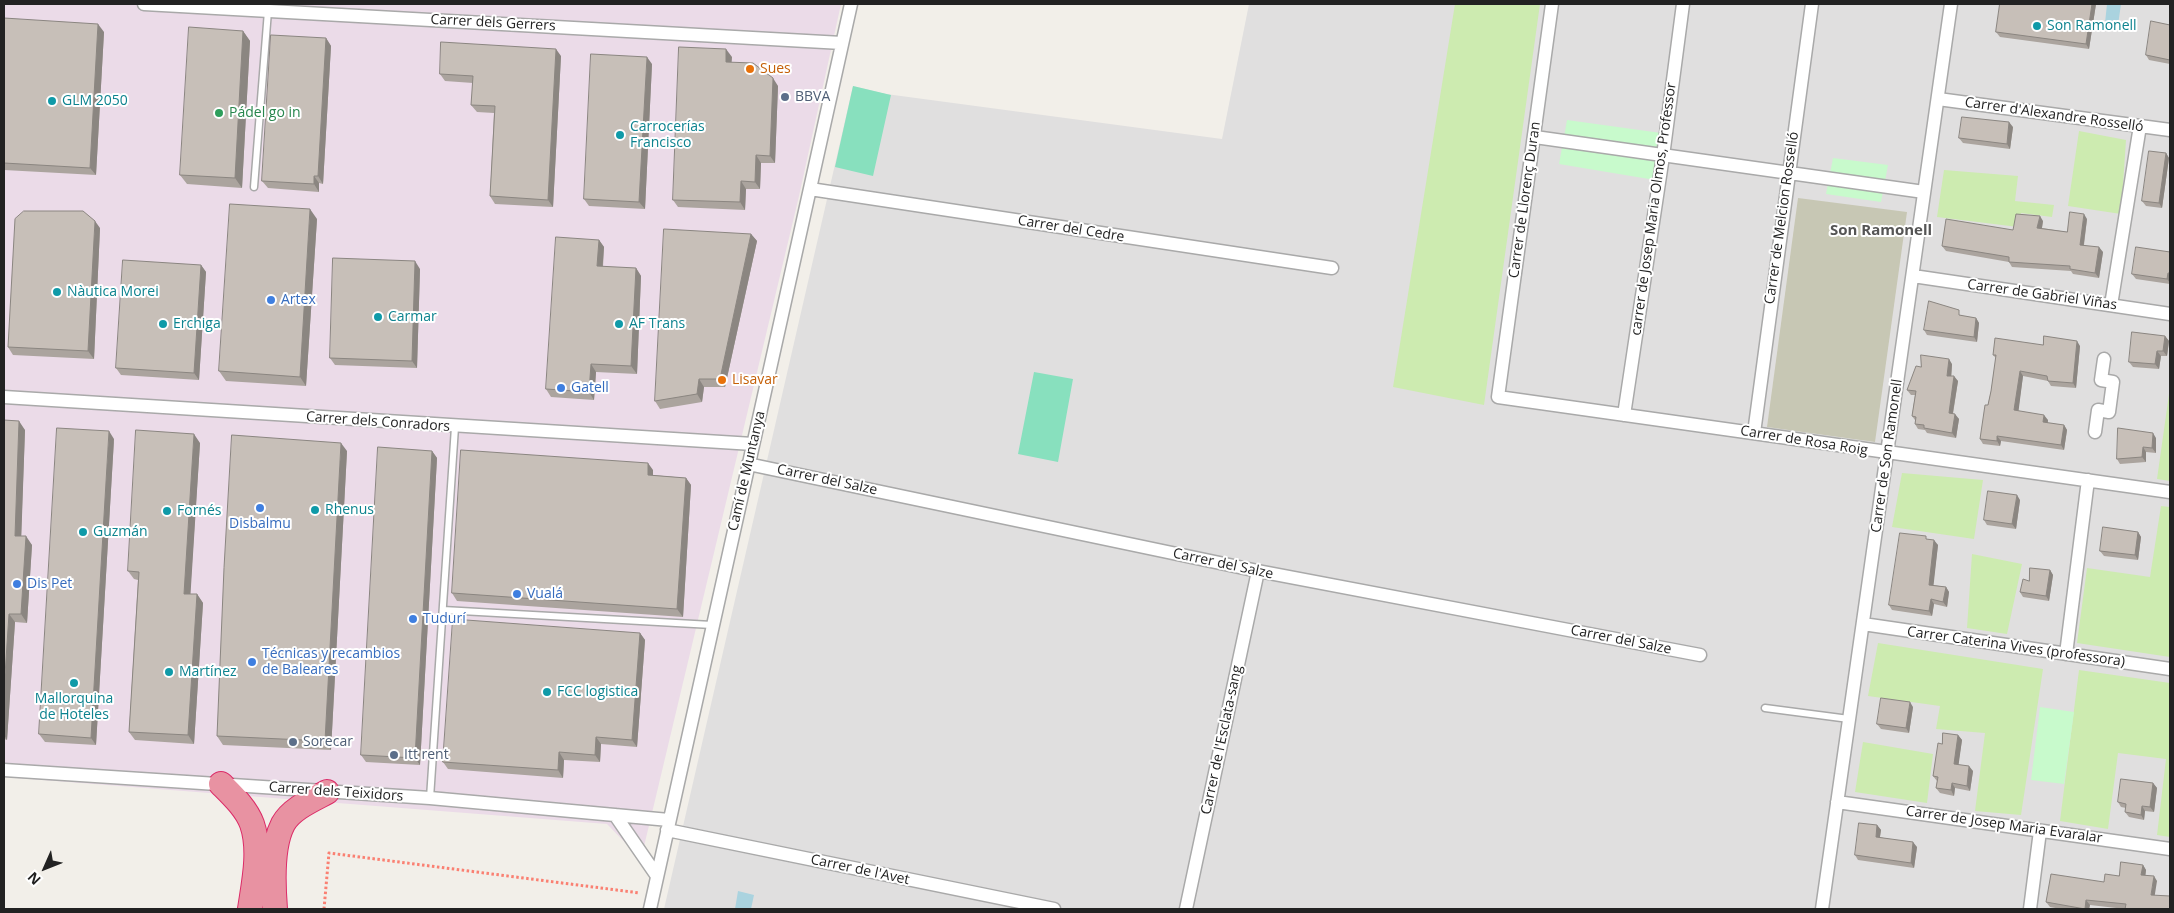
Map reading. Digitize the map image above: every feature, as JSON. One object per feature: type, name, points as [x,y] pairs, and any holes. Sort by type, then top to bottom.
[{"type":"highway","points":[[221,784],[239,803],[251,823],[256,849],[250,909]]},
{"type":"highway","points":[[275,909],[277,840],[283,823],[295,810],[327,792]]},
{"type":"street","name":"Carrer dels Gerrers","points":[[144,4],[842,43]]},
{"type":"street","name":"Camí de Muntanya","points":[[650,909],[851,4]]},
{"type":"street","name":"Carrer de Llorenç Duran","points":[[1498,397],[1552,4]]},
{"type":"street","name":"carrer de Josep Maria Olmos, Professor","points":[[1624,415],[1663,156],[1683,4]]},
{"type":"street","name":"Carrer de Melcion Rosselló","points":[[1754,433],[1812,4]]},
{"type":"street","name":"Carrer de Son Ramonell","points":[[1822,909],[1951,4]]},
{"type":"street","name":"Carrer d'Alexandre Rosselló","points":[[1938,99],[2170,130]]},
{"type":"street","points":[[2111,305],[2140,126]]},
{"type":"street","points":[[1535,137],[1924,192]]},
{"type":"street","name":"Carrer del Cedre","points":[[810,189],[1332,268]]},
{"type":"street","name":"Carrer de Gabriel Viñas","points":[[1913,276],[2170,314]]},
{"type":"street","points":[[2095,432],[2098,410],[2109,412],[2113,382],[2101,380],[2104,359]]},
{"type":"street","name":"Carrer dels Conradors","points":[[4,397],[455,427],[753,444]]},
{"type":"street","name":"Carrer de Rosa Roig","points":[[1498,397],[2170,492]]},
{"type":"street","name":"Carrer del Salze","points":[[748,464],[1258,571],[1700,655]]},
{"type":"street","points":[[2066,654],[2088,480]]},
{"type":"street","name":"Carrer de l'Esclata-sang","points":[[1186,909],[1258,571]]},
{"type":"street","name":"Carrer Caterina Vives (professora)","points":[[1862,624],[2170,669]]},
{"type":"street","name":"Carrer dels Teixidors","points":[[4,770],[430,798],[615,815],[668,825]]},
{"type":"street","name":"Carrer de Josep Maria Evaralar","points":[[1837,802],[2170,849]]},
{"type":"street","points":[[615,815],[657,876]]},
{"type":"street","name":"Carrer de l'Avet","points":[[668,825],[1054,909]]},
{"type":"street","points":[[2030,909],[2040,831]]},
{"type":"lane","points":[[254,187],[268,11]]},
{"type":"lane","points":[[430,798],[455,427]]},
{"type":"lane","points":[[443,610],[712,625]]},
{"type":"lane","points":[[1765,708],[1849,719]]},
{"type":"path","points":[[324,909],[329,853],[653,895]]},
{"type":"shaded area","points":[[4,4],[841,4],[799,196],[641,859],[607,824],[4,777]]},
{"type":"shaded area","points":[[1249,4],[2170,4],[2170,909],[664,909],[853,86],[886,94],[1222,139]]},
{"type":"shaded area","points":[[1798,198],[1907,212],[1875,442],[1767,427]]},
{"type":"green space","points":[[1455,4],[1540,4],[1484,405],[1393,387]]},
{"type":"green space","points":[[853,86],[891,95],[873,176],[835,167]]},
{"type":"green space","points":[[1567,120],[1661,133],[1655,180],[1559,164]]},
{"type":"green space","points":[[2079,131],[2126,140],[2121,214],[2068,206]]},
{"type":"green space","points":[[1833,158],[1888,165],[1881,202],[1826,194]]},
{"type":"green space","points":[[1944,170],[2018,176],[2015,201],[2054,205],[2052,217],[2021,213],[2018,227],[1937,217]]},
{"type":"green space","points":[[1034,372],[1073,379],[1058,462],[1018,454]]},
{"type":"green space","points":[[2170,387],[2170,481],[2157,479]]},
{"type":"green space","points":[[1902,473],[1983,480],[1974,539],[1892,527]]},
{"type":"green space","points":[[2161,506],[2170,507],[2170,657],[2077,643],[2087,568],[2150,577]]},
{"type":"green space","points":[[1972,554],[2022,564],[2007,634],[1967,628]]},
{"type":"green space","points":[[1878,643],[2043,669],[2021,815],[1975,811],[1985,733],[1936,729],[1940,706],[1868,696]]},
{"type":"green space","points":[[2079,670],[2170,683],[2170,837],[2157,835],[2166,759],[2118,753],[2108,829],[2060,821]]},
{"type":"green space","points":[[2040,707],[2074,712],[2064,784],[2031,780]]},
{"type":"green space","points":[[1863,742],[1933,754],[1927,803],[1855,792]]},
{"type":"water","points":[[2107,4],[2121,4],[2118,25],[2105,23]]},
{"type":"water","points":[[738,891],[754,895],[751,909],[735,909]]},
{"type":"building","name":"Son Ramonell","points":[[2000,4],[2092,4],[2086,44],[1996,32]]},
{"type":"building","name":"GLM 2050","points":[[4,18],[98,24],[90,168],[4,163]]},
{"type":"building","points":[[2151,21],[2170,25],[2170,60],[2146,55]]},
{"type":"building","name":"Pádel go in","points":[[189,27],[243,31],[235,178],[180,175]]},
{"type":"building","points":[[271,35],[326,38],[318,176],[314,176],[314,184],[262,181]]},
{"type":"building","points":[[441,42],[556,49],[548,200],[490,196],[495,106],[471,105],[473,76],[440,74]]},
{"type":"building","points":[[679,47],[726,49],[726,62],[753,63],[773,78],[770,156],[756,155],[755,182],[741,181],[740,202],[673,200]]},
{"type":"building","name":"Carrocerías Francisco","points":[[591,54],[647,57],[639,202],[584,199]]},
{"type":"building","points":[[1962,117],[2009,122],[2007,144],[1959,138]]},
{"type":"building","points":[[2149,151],[2166,153],[2159,203],[2142,201]]},
{"type":"building","name":"Artex","points":[[230,204],[310,209],[300,377],[219,371]]},
{"type":"building","name":"Nàutica Morei","points":[[24,211],[83,211],[95,221],[88,351],[8,347],[15,219]]},
{"type":"building","points":[[2070,212],[2084,214],[2080,245],[2099,247],[2095,273],[2070,269],[2070,266],[2009,262],[2009,257],[1942,246],[1946,219],[2013,230],[2016,214],[2040,216],[2037,228],[2067,232]]},
{"type":"building","points":[[664,229],[751,234],[720,379],[699,379],[697,394],[655,401]]},
{"type":"building","points":[[556,237],[599,240],[597,266],[636,268],[631,366],[591,364],[589,392],[546,389]]},
{"type":"building","points":[[2136,247],[2170,252],[2170,273],[2168,273],[2167,279],[2132,274]]},
{"type":"building","name":"Carmar","points":[[333,258],[415,261],[412,361],[330,358]]},
{"type":"building","name":"Erchiga","points":[[123,260],[201,265],[194,373],[116,368]]},
{"type":"building","points":[[1929,301],[1959,310],[1959,315],[1976,318],[1974,337],[1924,330]]},
{"type":"building","points":[[2132,332],[2165,336],[2163,351],[2157,351],[2155,364],[2129,362]]},
{"type":"building","points":[[2044,336],[2077,341],[2073,383],[2048,381],[2047,376],[2020,371],[2014,410],[2044,415],[2043,422],[2064,425],[2061,445],[1997,436],[1997,441],[1980,439],[1985,405],[1988,405],[1991,391],[1996,355],[1993,355],[1995,338],[2043,345]]},
{"type":"building","points":[[1921,355],[1949,359],[1947,376],[1954,376],[1949,413],[1955,414],[1952,433],[1924,428],[1924,425],[1915,424],[1916,417],[1912,416],[1916,391],[1907,390],[1916,366],[1921,367]]},
{"type":"building","name":"Dis Pet","points":[[4,420],[19,421],[15,536],[26,536],[21,614],[9,614],[4,690]]},
{"type":"building","points":[[57,428],[109,431],[91,738],[39,734]]},
{"type":"building","points":[[2118,428],[2153,433],[2152,448],[2143,447],[2142,457],[2117,459]]},
{"type":"building","points":[[136,430],[194,434],[184,594],[197,594],[188,735],[129,732],[139,572],[128,571]]},
{"type":"building","points":[[232,435],[341,443],[325,741],[217,736]]},
{"type":"building","points":[[378,447],[432,451],[415,758],[361,755]]},
{"type":"building","points":[[461,450],[648,463],[648,475],[686,478],[677,609],[452,593]]},
{"type":"building","points":[[1988,491],[2017,495],[2012,524],[1984,520]]},
{"type":"building","points":[[2103,527],[2138,532],[2135,555],[2100,551]]},
{"type":"building","points":[[1900,533],[1926,536],[1926,539],[1934,540],[1929,585],[1946,587],[1943,602],[1931,599],[1929,611],[1889,605]]},
{"type":"building","points":[[2030,568],[2050,570],[2046,596],[2020,592],[2023,579],[2029,581]]},
{"type":"building","name":"FCC logistica","points":[[453,619],[640,633],[632,740],[596,737],[595,755],[559,752],[558,770],[443,762]]},
{"type":"building","points":[[1881,698],[1910,702],[1906,728],[1877,724]]},
{"type":"building","points":[[1943,733],[1958,735],[1954,764],[1969,766],[1967,786],[1952,783],[1951,790],[1936,788],[1938,777],[1933,776],[1938,743],[1942,744]]},
{"type":"building","points":[[2121,779],[2153,783],[2150,807],[2142,806],[2141,815],[2125,812],[2126,804],[2118,802]]},
{"type":"building","points":[[1859,823],[1877,825],[1876,837],[1913,842],[1911,863],[1855,855]]},
{"type":"building","points":[[2121,862],[2143,865],[2141,875],[2154,876],[2151,895],[2170,896],[2170,909],[2125,909],[2126,904],[2086,900],[2085,909],[2046,902],[2051,874],[2104,882],[2105,874],[2119,876]]},
{"type":"place","name":"Son Ramonell","points":[[2037,26]]},
{"type":"place","name":"Sues","points":[[750,69]]},
{"type":"place","name":"BBVA","points":[[785,97]]},
{"type":"place","name":"GLM 2050","points":[[52,101]]},
{"type":"place","name":"Pádel go in","points":[[219,113]]},
{"type":"place","name":"Carrocerías Francisco","points":[[620,135]]},
{"type":"place","name":"Nàutica Morei","points":[[57,292]]},
{"type":"place","name":"Artex","points":[[271,300]]},
{"type":"place","name":"Carmar","points":[[378,317]]},
{"type":"place","name":"Erchiga","points":[[163,324]]},
{"type":"place","name":"AF Trans","points":[[619,324]]},
{"type":"place","name":"Lisavar","points":[[722,380]]},
{"type":"place","name":"Gatell","points":[[561,388]]},
{"type":"place","name":"Disbalmu","points":[[260,508]]},
{"type":"place","name":"Rhenus","points":[[315,510]]},
{"type":"place","name":"Fornés","points":[[167,511]]},
{"type":"place","name":"Guzmán","points":[[83,532]]},
{"type":"place","name":"Dis Pet","points":[[17,584]]},
{"type":"place","name":"Vualá","points":[[517,594]]},
{"type":"place","name":"Tudurí","points":[[413,619]]},
{"type":"place","name":"Técnicas y recambios de Baleares","points":[[252,662]]},
{"type":"place","name":"Martínez","points":[[169,672]]},
{"type":"place","name":"Mallorquina de Hoteles","points":[[74,683]]},
{"type":"place","name":"FCC logistica","points":[[547,692]]},
{"type":"place","name":"Sorecar","points":[[293,742]]},
{"type":"place","name":"Itt rent","points":[[394,755]]},
{"type":"district","name":"Son Ramonell","points":[[1881,231]]}]
